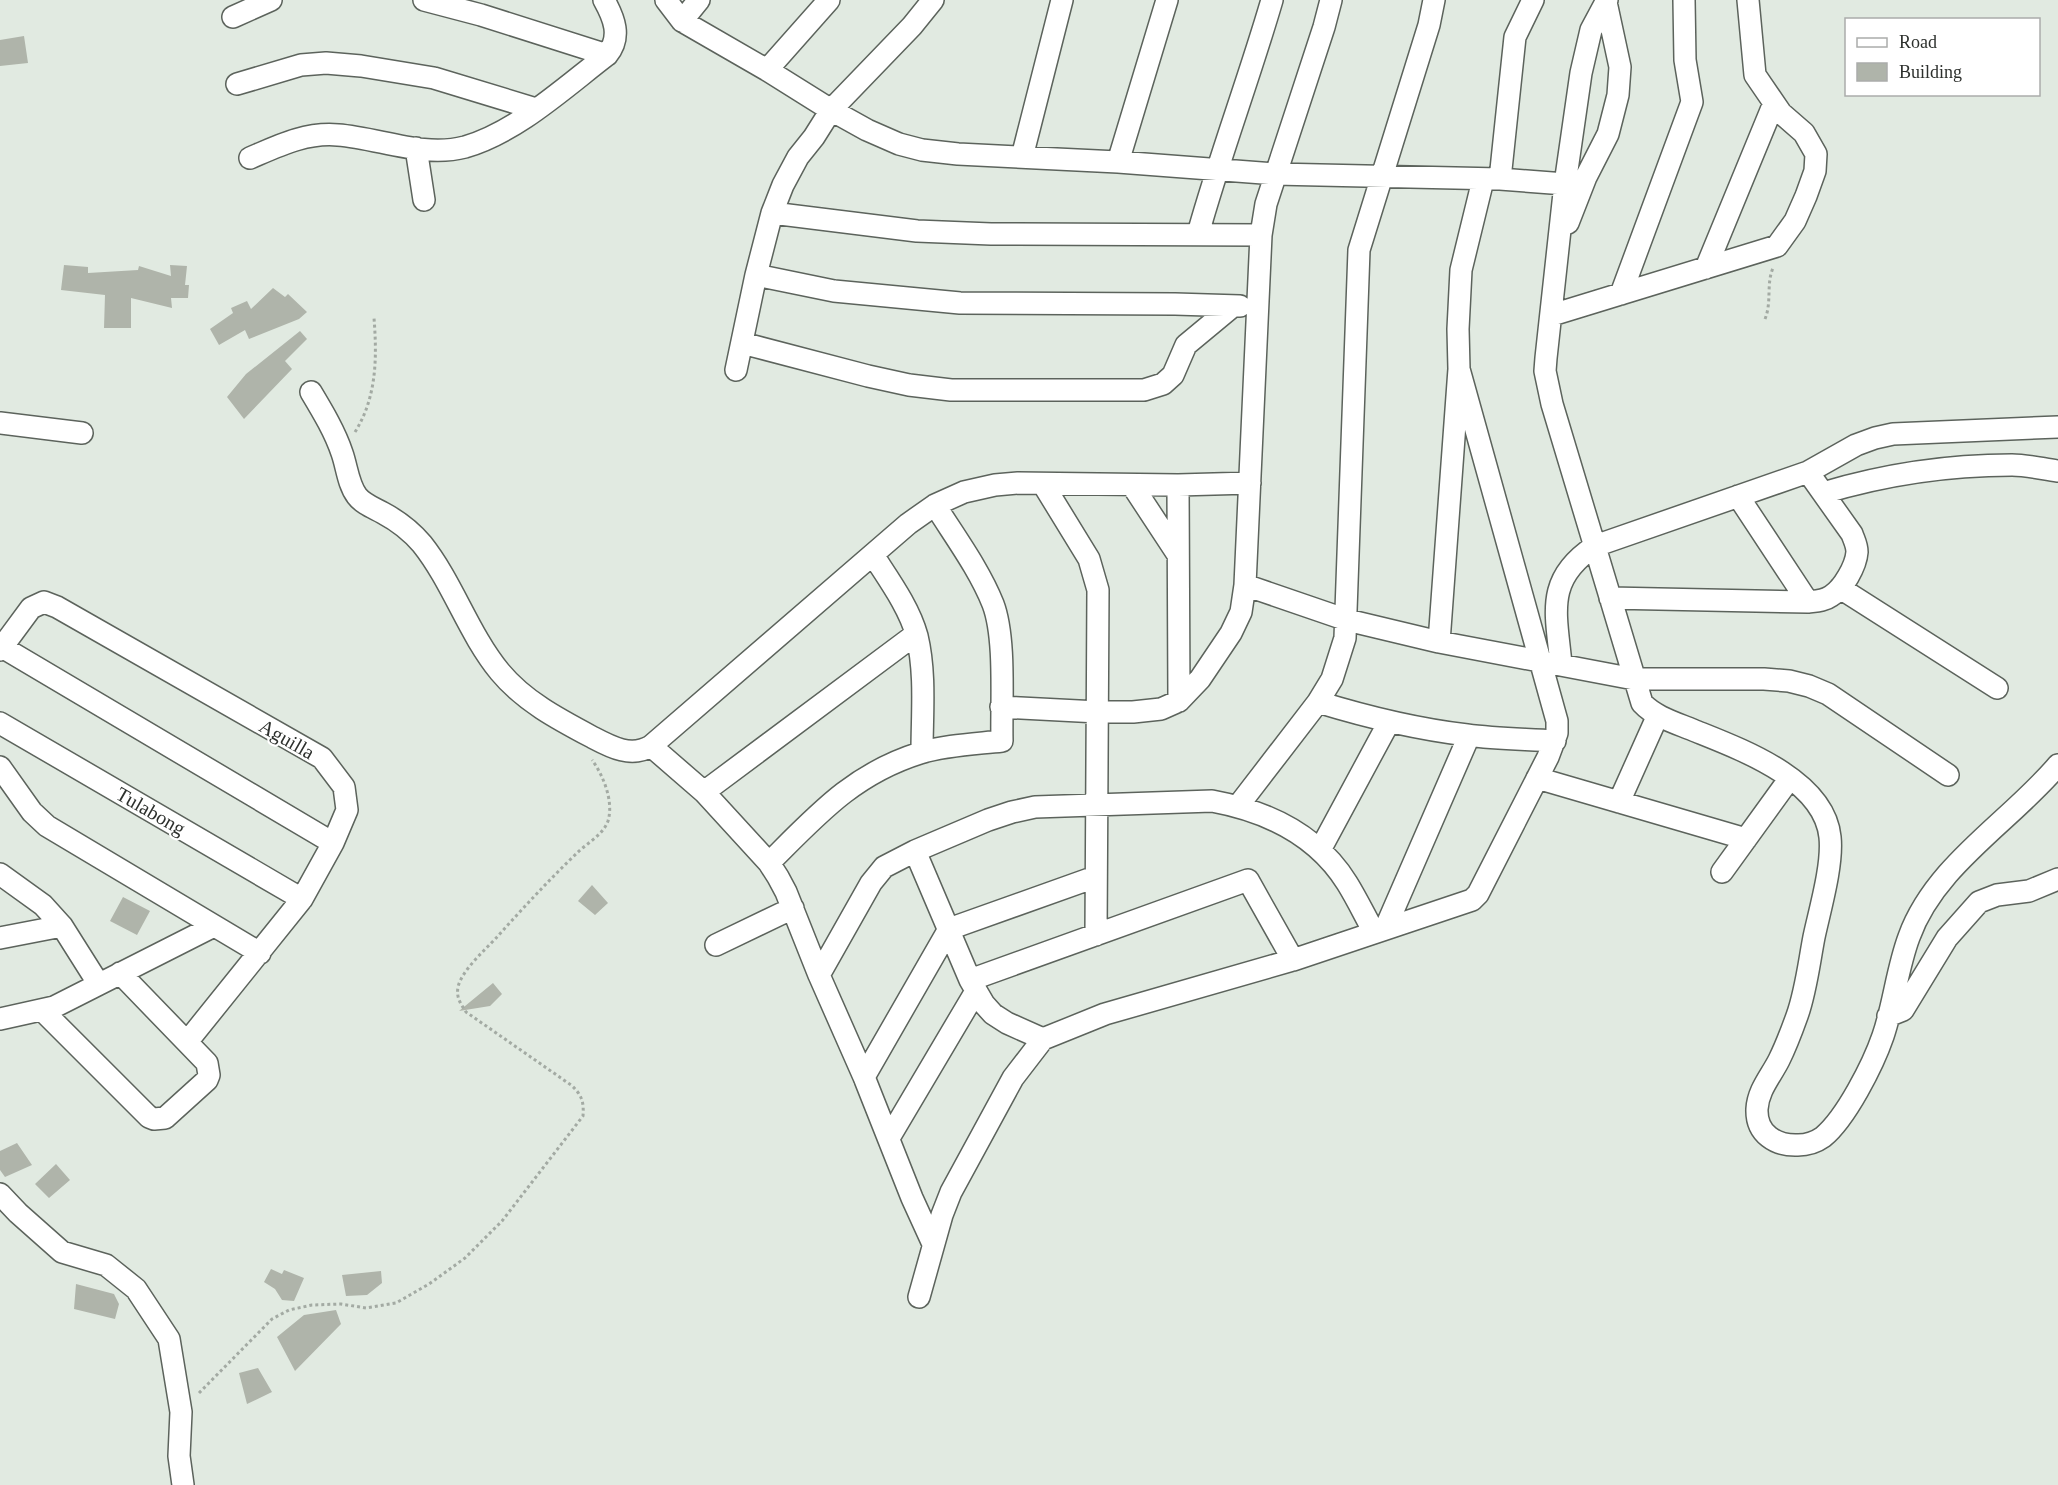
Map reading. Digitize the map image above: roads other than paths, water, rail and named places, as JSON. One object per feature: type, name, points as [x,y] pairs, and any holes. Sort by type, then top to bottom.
[{"type":"street","points":[[233,17],[271,0]]},
{"type":"street","points":[[427,0],[607,55]]},
{"type":"street","points":[[250,158],[297,139],[319,135],[338,135],[439,150],[464,147],[493,135],[536,109],[613,48],[616,36],[615,26],[604,0]]},
{"type":"street","points":[[666,0],[682,21],[831,110],[867,130],[899,144],[922,150],[1275,174],[1491,180],[1572,179]]},
{"type":"street","points":[[682,21],[699,0]]},
{"type":"street","points":[[767,70],[829,0]]},
{"type":"street","points":[[736,370],[756,275],[772,213],[783,185],[798,157],[831,110],[905,33],[933,0]]},
{"type":"street","points":[[1022,157],[1062,0]]},
{"type":"street","points":[[1118,162],[1167,0]]},
{"type":"street","points":[[1198,234],[1216,170],[1259,46],[1272,0]]},
{"type":"street","points":[[1001,707],[1098,712],[1161,709],[1179,701],[1200,679],[1231,633],[1241,612],[1245,585],[1258,307],[1266,204],[1331,0]]},
{"type":"street","points":[[1239,806],[1318,702],[1332,679],[1340,659],[1347,620],[1359,250],[1429,25],[1434,0]]},
{"type":"street","points":[[1439,642],[1459,369],[1458,329],[1461,270],[1491,180],[1515,37],[1533,0]]},
{"type":"street","points":[[1621,294],[1692,102],[1685,60],[1684,0]]},
{"type":"street","points":[[1552,315],[1777,246],[1795,221],[1815,171],[1816,154],[1804,133],[1781,113],[1755,75],[1749,0]]},
{"type":"street","points":[[1572,179],[1608,134],[1618,95],[1620,68],[1606,1]]},
{"type":"street","points":[[1606,1],[1591,30],[1581,73],[1572,179],[1560,243],[1546,358],[1547,385],[1642,703],[1658,715],[1757,758],[1790,778],[1818,803],[1828,822],[1831,840],[1827,871],[1798,1014],[1779,1060],[1762,1087],[1757,1109],[1760,1125],[1770,1140],[1785,1146],[1807,1145],[1823,1137],[1841,1115],[1864,1080],[1882,1037],[1908,938],[1920,912],[1938,886],[1966,856],[2058,765]]},
{"type":"street","points":[[237,84],[301,64],[326,63],[361,66],[434,78],[536,109]]},
{"type":"street","points":[[1706,268],[1774,103]]},
{"type":"street","points":[[416,148],[424,200]]},
{"type":"street","points":[[772,213],[918,231],[991,234],[1262,235]]},
{"type":"street","points":[[756,275],[834,291],[960,303],[1175,304],[1258,307]]},
{"type":"street","points":[[742,343],[868,376],[940,389],[1144,390],[1163,384],[1173,375],[1186,345],[1233,306]]},
{"type":"street","points":[[919,1298],[933,1244],[951,1192],[1013,1078],[1043,1039],[1105,1014],[1293,960],[1472,900],[1478,894],[1555,741],[1557,721],[1459,369]]},
{"type":"street","points":[[311,392],[342,451],[352,487],[358,497],[401,524],[421,543],[436,563],[499,670],[517,690],[569,725],[618,749],[632,752],[643,751],[651,746],[908,524],[935,505],[964,492],[995,485],[1018,483],[1178,485],[1250,483]]},
{"type":"street","points":[[0,423],[82,434]]},
{"type":"street","points":[[1561,664],[1556,608],[1558,590],[1566,572],[1581,555],[1595,546],[1808,472],[1856,446],[1884,436],[2058,427]]},
{"type":"street","points":[[1823,493],[1864,480],[1916,472],[2012,465],[2058,471]]},
{"type":"street","points":[[1610,598],[1808,602],[1820,601],[1832,596],[1840,588],[1855,560],[1856,544],[1852,534],[1808,472]]},
{"type":"street","points":[[1043,484],[1089,559],[1095,576],[1100,609],[1096,935]]},
{"type":"street","points":[[1132,485],[1178,555]]},
{"type":"street","points":[[1178,485],[1179,701]]},
{"type":"street","points":[[1737,496],[1808,602]]},
{"type":"street","points":[[769,863],[821,811],[867,775],[922,752],[1002,741],[999,627],[994,606],[935,505]]},
{"type":"street","points":[[873,555],[896,590],[916,634],[921,662],[922,752]]},
{"type":"street","points":[[1245,585],[1347,620],[1439,642],[1634,680],[1764,679],[1789,681],[1809,686],[1828,694],[1948,775]]},
{"type":"street","points":[[1840,588],[1997,688]]},
{"type":"street","name":"Aguilla","points":[[1,649],[31,608],[44,602],[322,758],[344,787],[347,810],[333,843],[302,898],[188,1042]]},
{"type":"street","points":[[704,792],[916,634]]},
{"type":"street","points":[[1,649],[333,843]]},
{"type":"street","points":[[1318,702],[1389,722],[1469,736],[1555,741]]},
{"type":"street","points":[[1619,802],[1658,715]]},
{"type":"street","points":[[1320,850],[1389,722]]},
{"type":"street","name":"Tulabong","points":[[0,723],[302,898]]},
{"type":"street","points":[[1379,931],[1469,736]]},
{"type":"street","points":[[651,746],[704,792],[769,863],[786,892],[933,1244]]},
{"type":"street","points":[[0,767],[32,812],[47,826],[260,953]]},
{"type":"street","points":[[1537,778],[1746,839]]},
{"type":"street","points":[[1722,872],[1790,778]]},
{"type":"street","points":[[819,975],[871,883],[884,867],[915,851],[1012,812],[1035,807],[1096,803],[1212,801],[1239,806],[1291,828],[1320,850],[1379,931]]},
{"type":"street","points":[[915,851],[973,986],[984,1004],[993,1014],[1007,1023],[1043,1039]]},
{"type":"street","points":[[0,874],[43,905],[62,926],[98,983]]},
{"type":"street","points":[[864,1077],[949,929],[1095,877]]},
{"type":"street","points":[[1888,1016],[1903,1010],[1947,938],[1979,902],[1997,895],[2029,891],[2058,879]]},
{"type":"street","points":[[888,1138],[973,986],[1096,935],[1248,880],[1293,960]]},
{"type":"street","points":[[716,945],[793,908]]},
{"type":"street","points":[[0,938],[62,926]]},
{"type":"street","points":[[0,1019],[54,1007],[214,926]]},
{"type":"street","points":[[42,1010],[149,1117],[165,1118],[207,1080],[209,1075],[207,1063],[120,972]]},
{"type":"street","points":[[0,1194],[62,1252],[106,1265],[136,1289],[169,1339],[181,1412],[179,1456],[183,1485]]}]
